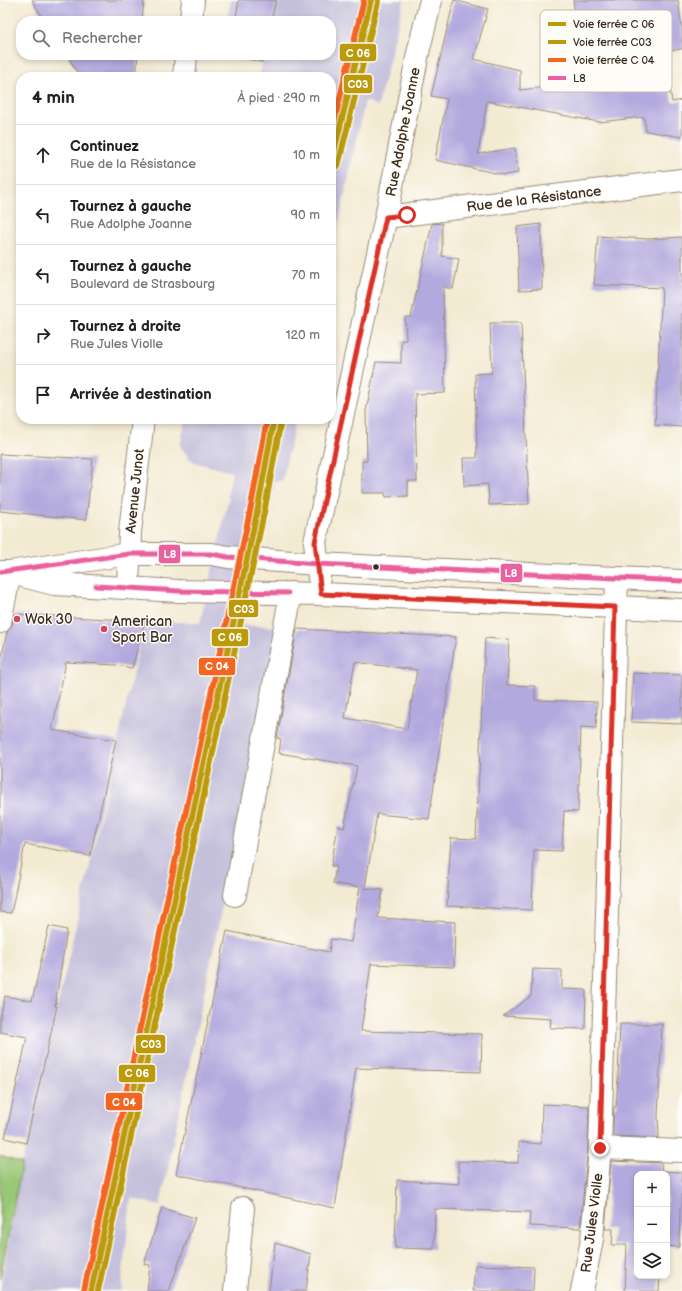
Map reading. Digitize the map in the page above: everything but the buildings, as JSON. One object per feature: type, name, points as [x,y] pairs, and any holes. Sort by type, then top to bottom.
[{"type":"street","points":[[191,16],[193,0]]},
{"type":"street","name":"Rue Adolphe Joanne","points":[[321,594],[315,542],[386,217],[418,53],[431,0]]},
{"type":"street","points":[[184,72],[186,60]]},
{"type":"street","name":"Rue de la Résistance","points":[[386,217],[682,180]]},
{"type":"street","name":"Avenue Junot","points":[[128,588],[130,532],[143,424]]},
{"type":"street","points":[[5,572],[129,554],[212,554],[228,557],[317,564],[682,581]]},
{"type":"street","points":[[5,572],[54,584],[682,610]]},
{"type":"street","points":[[0,622],[5,572]]},
{"type":"street","name":"Rue Jules Violle","points":[[582,1291],[592,1238],[600,1148],[616,578]]},
{"type":"street","points":[[236,894],[291,593]]},
{"type":"street","points":[[600,1148],[682,1150]]},
{"type":"street","points":[[235,1291],[243,1208]]},
{"type":"shaded area","points":[[231,0],[404,0],[378,106],[365,101],[336,235],[336,72],[260,72],[262,64],[243,60],[336,60],[336,16],[228,16]]},
{"type":"shaded area","points":[[185,424],[295,424],[282,481],[275,481],[271,505],[267,504],[242,625],[280,627],[160,1206],[131,1198],[121,1291],[0,1291],[22,1163],[145,621],[200,623],[229,497],[227,497],[232,472],[197,463],[190,459],[180,446]]},
{"type":"green space","points":[[0,1156],[22,1163],[0,1279]]},
{"type":"transit line","points":[[336,114],[364,0]]},
{"type":"transit line","points":[[336,144],[371,0]]},
{"type":"transit line","points":[[84,1290],[251,506],[266,424]]},
{"type":"transit line","points":[[91,1291],[258,507],[273,424]]},
{"type":"transit line","name":"L8","points":[[0,572],[129,554],[212,554],[228,557],[317,564],[682,581]]},
{"type":"transit line","name":"L8","points":[[96,586],[179,591],[288,593]]},
{"type":"rail line","name":"C03","points":[[338,166],[378,2]]},
{"type":"rail line","name":"C03","points":[[98,1291],[265,508],[280,424]]},
{"type":"place","name":"Wok 30","points":[[17,619]]},
{"type":"place","name":"American Sport Bar","points":[[104,629]]},
{"type":"route","points":[[407,215],[386,217],[315,542],[321,594],[615,607],[600,1148]]}]
